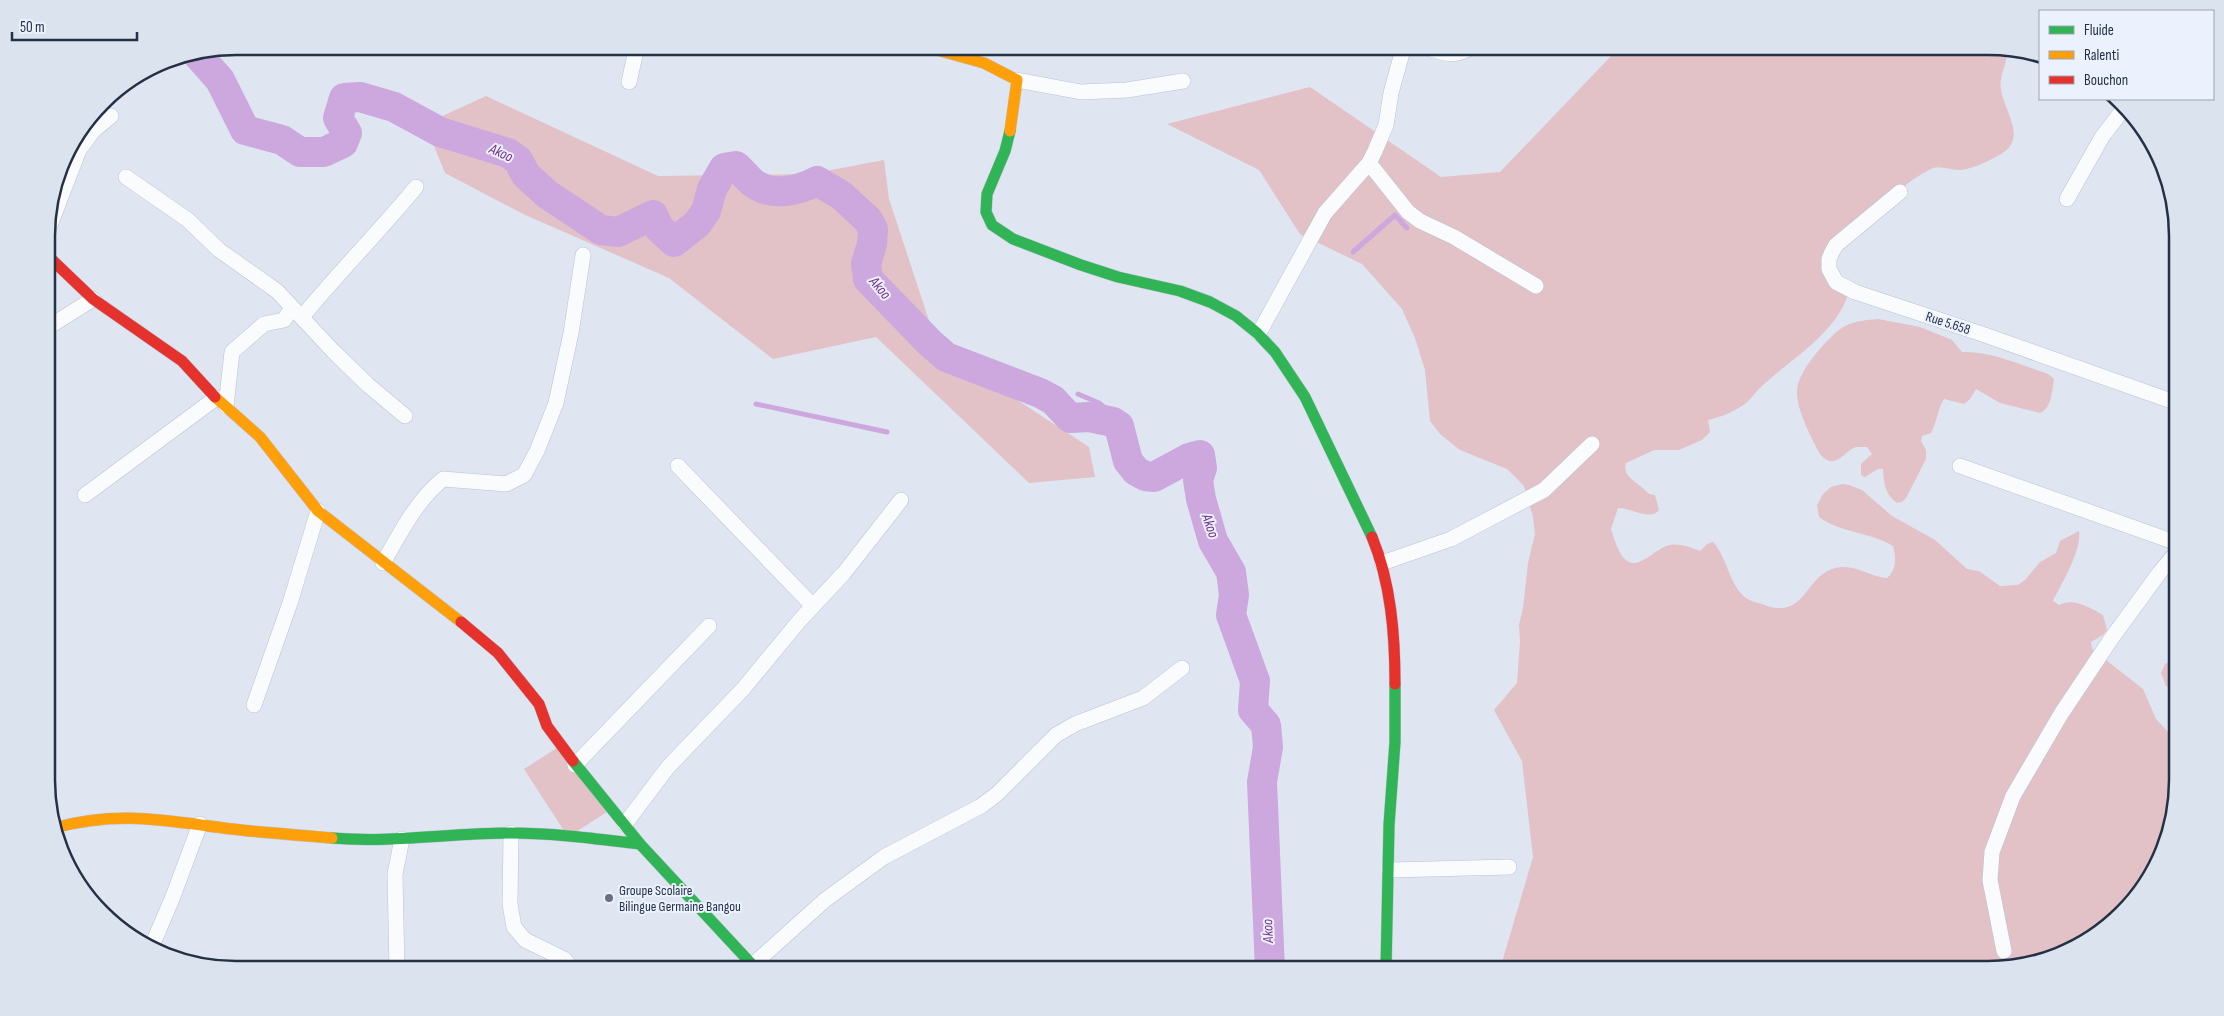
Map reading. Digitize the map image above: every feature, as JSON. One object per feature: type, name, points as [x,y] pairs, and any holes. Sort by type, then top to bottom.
[{"type":"street","points":[[629,82],[635,55]]},
{"type":"street","points":[[953,55],[1006,72],[1017,80],[1081,92],[1127,90],[1183,81]]},
{"type":"street","points":[[1259,333],[1326,213],[1369,163],[1386,124],[1391,93],[1402,55]]},
{"type":"street","points":[[1017,80],[1014,115],[1005,151],[987,196],[985,209],[988,219],[996,230],[1054,256],[1099,272],[1182,292],[1224,310],[1259,333],[1286,363],[1309,403],[1343,482],[1382,563],[1396,653],[1392,793],[1388,828],[1390,870],[1387,961]]},
{"type":"street","points":[[2067,199],[2102,137],[2120,112]]},
{"type":"street","points":[[58,204],[78,150],[94,130],[111,116]]},
{"type":"street","points":[[1369,163],[1408,212],[1420,221],[1454,237],[1536,286]]},
{"type":"street","points":[[126,177],[188,220],[219,250],[278,291],[368,385],[405,416]]},
{"type":"street","points":[[85,494],[221,402],[232,352],[264,324],[284,320],[297,313],[382,229],[416,187]]},
{"type":"street","name":"Rue 5.658","points":[[1900,192],[1836,245],[1829,259],[1829,269],[1836,282],[1855,292],[1982,334],[2169,400]]},
{"type":"street","points":[[383,563],[416,506],[429,490],[443,479],[506,484],[524,475],[537,451],[556,403],[571,332],[582,255]]},
{"type":"street","points":[[55,263],[93,299],[182,361],[221,402],[260,437],[318,511],[383,563],[440,605],[498,653],[539,704],[547,726],[575,765],[640,844],[747,961]]},
{"type":"street","points":[[55,323],[93,299]]},
{"type":"street","points":[[1382,563],[1451,539],[1544,490],[1592,444]]},
{"type":"street","points":[[678,466],[813,606]]},
{"type":"street","points":[[1960,466],[2169,540]]},
{"type":"street","points":[[625,824],[668,768],[743,689],[768,656],[844,574],[901,500]]},
{"type":"street","points":[[254,705],[290,603],[318,511]]},
{"type":"street","points":[[2004,951],[1990,880],[1992,852],[2012,796],[2061,714],[2111,638],[2169,561]]},
{"type":"street","points":[[575,765],[709,626]]},
{"type":"street","points":[[760,961],[825,900],[884,857],[981,806],[997,794],[1056,735],[1075,724],[1143,698],[1182,668]]},
{"type":"street","points":[[61,826],[79,821],[109,817],[150,818],[359,840],[511,833],[592,838],[640,844]]},
{"type":"street","points":[[154,941],[172,900],[200,824]]},
{"type":"street","points":[[511,833],[510,904],[514,927],[525,940],[544,948],[566,961]]},
{"type":"street","points":[[397,961],[395,874],[402,839]]},
{"type":"street","points":[[1390,870],[1510,867]]},
{"type":"shaded area","points":[[1612,55],[2007,56],[2000,85],[2013,128],[2014,137],[2011,144],[2005,151],[1994,158],[1972,168],[1958,170],[1940,167],[1933,168],[1914,179],[1888,200],[1829,263],[1848,295],[1833,322],[1811,345],[1762,386],[1746,403],[1738,409],[1708,420],[1710,432],[1702,440],[1679,450],[1654,450],[1626,463],[1626,472],[1632,480],[1649,494],[1655,495],[1659,510],[1655,513],[1646,514],[1618,508],[1611,529],[1620,553],[1624,558],[1633,563],[1643,560],[1666,546],[1679,545],[1700,551],[1707,544],[1713,542],[1722,556],[1735,586],[1746,598],[1767,606],[1780,608],[1797,602],[1817,579],[1835,568],[1849,567],[1887,578],[1893,571],[1895,559],[1893,546],[1884,541],[1836,526],[1819,517],[1817,505],[1823,494],[1831,487],[1842,484],[1862,490],[1892,516],[1935,540],[1967,569],[1979,571],[2000,586],[2018,585],[2025,580],[2040,562],[2056,553],[2060,541],[2079,531],[2079,539],[2074,557],[2053,601],[2059,605],[2070,602],[2082,604],[2103,615],[2107,630],[2103,635],[2091,642],[2092,649],[2143,689],[2156,719],[2169,733],[2169,792],[2166,815],[2155,849],[2145,870],[2132,890],[2098,924],[2078,937],[2057,947],[2023,958],[2000,961],[1502,961],[1533,857],[1522,761],[1494,710],[1517,683],[1520,642],[1519,625],[1523,608],[1528,563],[1535,534],[1533,517],[1524,486],[1507,469],[1460,450],[1440,434],[1430,421],[1425,370],[1415,338],[1402,309],[1362,264],[1300,234],[1259,170],[1167,124],[1310,87],[1441,177],[1500,172]]},
{"type":"shaded area","points":[[486,96],[658,176],[810,174],[884,160],[889,199],[938,348],[1089,447],[1095,477],[1029,483],[876,337],[773,359],[669,278],[523,214],[445,173],[425,124]]},
{"type":"shaded area","points":[[1878,319],[1920,327],[1952,340],[1962,352],[1995,356],[2048,374],[2054,379],[2047,407],[2040,413],[2000,403],[1976,389],[1970,399],[1964,404],[1944,399],[1931,433],[1922,436],[1921,441],[1926,450],[1926,459],[1906,498],[1902,502],[1897,503],[1890,496],[1886,488],[1883,469],[1878,469],[1865,477],[1861,475],[1861,464],[1872,454],[1867,447],[1856,447],[1833,461],[1823,458],[1817,450],[1805,422],[1797,396],[1799,382],[1808,364],[1831,337],[1849,324]]},
{"type":"shaded area","points":[[2169,662],[2169,688],[2166,686],[2161,673],[2165,664]]},
{"type":"shaded area","points":[[566,742],[610,810],[568,837],[524,769]]},
{"type":"waterway","name":"Akoo","points":[[201,58],[220,80],[245,130],[282,140],[300,152],[324,152],[343,143],[347,133],[338,118],[344,98],[360,97],[394,107],[440,132],[508,153],[518,160],[526,175],[548,195],[601,230],[618,232],[653,215],[659,228],[674,242],[697,224],[706,211],[712,189],[724,168],[736,166],[753,183],[768,190],[793,190],[817,181],[841,195],[868,220],[873,229],[872,244],[866,264],[868,279],[946,357],[1040,393],[1053,400],[1070,418],[1089,417],[1113,422],[1119,426],[1128,461],[1136,471],[1145,476],[1154,477],[1189,458],[1200,455],[1202,468],[1198,480],[1201,499],[1213,541],[1231,572],[1234,595],[1231,615],[1255,681],[1253,710],[1266,725],[1268,747],[1262,782],[1270,961]]},
{"type":"waterway","points":[[1353,252],[1395,215],[1407,228]]},
{"type":"waterway","points":[[1078,394],[1099,403],[1107,410],[1115,413],[1113,422]]},
{"type":"waterway","points":[[756,404],[887,432]]},
{"type":"traffic: fast","points":[[1010,131],[1005,151],[987,194],[986,212],[992,225],[1013,239],[1081,265],[1118,277],[1180,291],[1210,302],[1236,316],[1257,333],[1275,352],[1305,397],[1372,537]]},
{"type":"traffic: fast","points":[[1386,961],[1389,825],[1395,742],[1395,684]]},
{"type":"traffic: fast","points":[[573,761],[640,844],[749,961]]},
{"type":"traffic: fast","points":[[332,838],[399,839],[489,833],[527,833],[640,844]]},
{"type":"traffic: slow","points":[[955,55],[984,63],[1017,80],[1010,131]]},
{"type":"traffic: slow","points":[[215,397],[260,437],[318,511],[461,622]]},
{"type":"traffic: slow","points":[[61,827],[100,819],[122,818],[164,820],[332,838]]},
{"type":"traffic: jam","points":[[55,263],[93,299],[182,361],[215,397]]},
{"type":"traffic: jam","points":[[1372,537],[1384,572],[1391,609],[1395,684]]},
{"type":"traffic: jam","points":[[461,622],[498,653],[539,704],[547,726],[573,761]]},
{"type":"place","name":"Groupe Scolaire Bilingue Germaine Bangou","points":[[609,898]]}]
